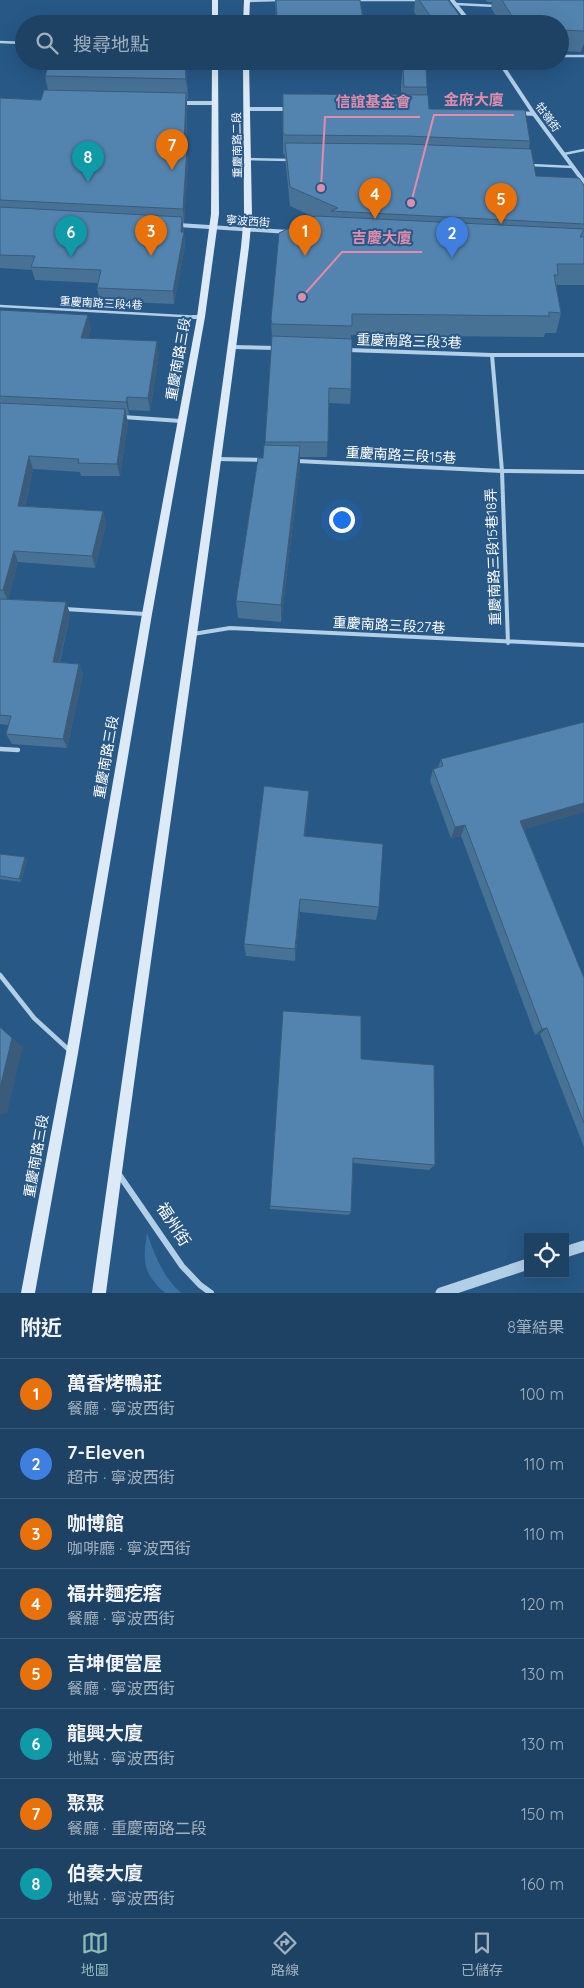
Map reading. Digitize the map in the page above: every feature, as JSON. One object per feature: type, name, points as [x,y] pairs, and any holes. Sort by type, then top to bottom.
[{"type":"main road","points":[[215,0],[216,15]]},
{"type":"main road","points":[[246,15],[247,1]]},
{"type":"main road","name":"重慶南路二段","points":[[213,227],[215,70]]},
{"type":"main road","name":"重慶南路二段","points":[[246,70],[247,229]]},
{"type":"main road","name":"重慶南路三段","points":[[28,1293],[72,1053],[147,614],[183,421],[201,317],[213,227]]},
{"type":"main road","points":[[99,1293],[115,1169],[194,634],[247,229]]},
{"type":"street","points":[[453,0],[464,15]]},
{"type":"street","name":"牯嶺街","points":[[505,70],[534,114],[584,182]]},
{"type":"street","points":[[175,103],[215,103]]},
{"type":"street","points":[[246,109],[295,109]]},
{"type":"street","points":[[514,113],[534,114]]},
{"type":"street","name":"寧波西街","points":[[173,225],[292,232]]},
{"type":"street","name":"福州街","points":[[115,1169],[145,1210],[173,1254],[202,1287],[210,1293]]},
{"type":"street","points":[[569,1251],[584,1246]]},
{"type":"street","points":[[441,1293],[524,1265]]},
{"type":"lane","points":[[247,1],[288,0]]},
{"type":"lane","points":[[356,0],[424,0]]},
{"type":"lane","points":[[443,0],[453,0]]},
{"type":"lane","points":[[456,4],[505,6]]},
{"type":"lane","points":[[0,42],[15,43]]},
{"type":"lane","points":[[569,56],[584,56]]},
{"type":"lane","points":[[564,154],[584,150]]},
{"type":"lane","points":[[248,159],[298,160]]},
{"type":"lane","points":[[523,164],[573,167]]},
{"type":"lane","name":"重慶南路三段4巷","points":[[0,306],[201,317]]},
{"type":"lane","points":[[233,347],[280,348]]},
{"type":"lane","name":"重慶南路三段3巷","points":[[348,350],[492,355],[584,355]]},
{"type":"lane","name":"重慶南路三段15巷18弄","points":[[492,355],[502,470],[508,643]]},
{"type":"lane","points":[[119,417],[183,421]]},
{"type":"lane","points":[[217,459],[268,460]]},
{"type":"lane","name":"重慶南路三段15巷","points":[[287,461],[584,472]]},
{"type":"lane","points":[[55,608],[147,614]]},
{"type":"lane","name":"重慶南路三段27巷","points":[[194,634],[230,628],[508,643],[584,645]]},
{"type":"lane","points":[[0,749],[18,750]]},
{"type":"lane","points":[[0,975],[34,1018],[72,1053]]},
{"type":"shaded area","points":[[147,1233],[164,1273],[181,1293],[165,1293],[157,1286],[148,1272],[145,1259]]},
{"type":"building","points":[[276,0],[360,0],[362,15],[277,15]]},
{"type":"building","points":[[419,0],[448,0],[459,15],[430,15]]},
{"type":"building","points":[[502,0],[584,0],[584,31],[569,30],[569,15],[511,15]]},
{"type":"building","points":[[47,70],[186,70],[186,79],[45,76]]},
{"type":"building","points":[[403,70],[426,70],[427,87],[404,87]]},
{"type":"building","points":[[44,90],[186,93],[184,148],[187,148],[183,209],[0,200],[0,98],[41,100]]},
{"type":"building","points":[[283,94],[428,95],[429,109],[525,110],[530,141],[406,136],[285,135],[283,132]]},
{"type":"building","points":[[285,143],[406,144],[531,149],[536,176],[579,178],[584,185],[584,224],[331,211],[338,208],[290,187]]},
{"type":"building","points":[[0,207],[182,217],[181,232],[184,232],[173,291],[97,288],[101,270],[31,267],[35,256],[0,255]]},
{"type":"building","points":[[316,216],[584,229],[580,237],[584,237],[584,264],[557,264],[558,275],[554,275],[561,313],[549,312],[549,316],[352,314],[352,326],[272,324],[279,233]]},
{"type":"building","points":[[0,310],[88,315],[81,338],[157,341],[148,398],[127,397],[126,402],[0,396]]},
{"type":"building","points":[[272,336],[352,339],[351,389],[329,388],[328,442],[265,442]]},
{"type":"building","points":[[0,403],[125,409],[117,464],[78,463],[79,459],[29,456],[18,506],[103,511],[92,556],[14,551],[3,590],[0,590]]},
{"type":"building","points":[[264,445],[300,446],[281,605],[236,601],[258,458],[263,458]]},
{"type":"building","points":[[0,599],[66,602],[53,662],[79,664],[63,739],[6,734],[11,716],[0,715]]},
{"type":"building","points":[[584,722],[584,803],[520,821],[584,978],[584,1123],[547,1028],[542,1029],[465,825],[455,827],[433,769],[443,766],[441,759]]},
{"type":"building","points":[[264,786],[309,791],[304,836],[383,844],[379,907],[300,899],[295,949],[244,944]]},
{"type":"building","points":[[0,854],[25,857],[19,879],[0,876]]},
{"type":"building","points":[[283,1011],[361,1016],[361,1059],[434,1065],[435,1165],[353,1158],[351,1212],[270,1206]]},
{"type":"building","points":[[0,1027],[12,1038],[0,1088]]},
{"type":"place","name":"聚聚","points":[[172,170]]},
{"type":"place","name":"伯奏大廈","points":[[88,182]]},
{"type":"place","name":"信誼基金會","points":[[321,188]]},
{"type":"place","name":"金府大廈","points":[[411,203]]},
{"type":"place","name":"福井麵疙瘩","points":[[375,219]]},
{"type":"place","name":"吉坤便當屋","points":[[501,224]]},
{"type":"place","name":"咖博館","points":[[151,256]]},
{"type":"place","name":"萬香烤鴨莊","points":[[305,256]]},
{"type":"place","name":"龍興大廈","points":[[71,257]]},
{"type":"place","name":"7-Eleven","points":[[452,258]]},
{"type":"place","name":"吉慶大廈","points":[[302,297]]}]
